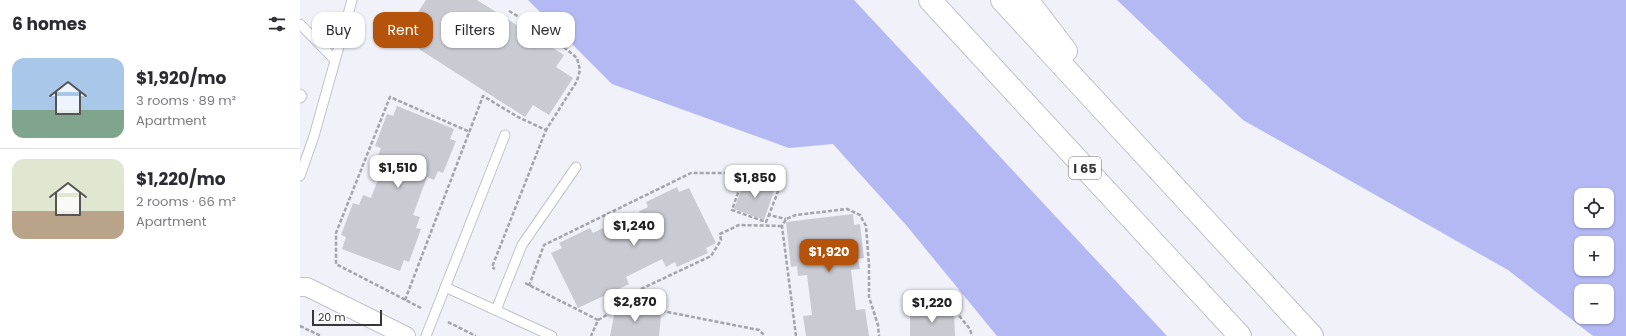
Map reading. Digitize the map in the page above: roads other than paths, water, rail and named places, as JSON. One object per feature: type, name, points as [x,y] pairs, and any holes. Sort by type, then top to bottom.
[{"type":"highway","name":"I 65","points":[[930,0],[1240,336]]},
{"type":"highway","points":[[1002,0],[1312,336]]},
{"type":"highway","points":[[1027,0],[1134,144]]},
{"type":"street","points":[[300,287],[307,287],[406,336]]},
{"type":"lane","points":[[300,176],[314,136],[352,0]]},
{"type":"lane","points":[[300,24],[335,60]]},
{"type":"lane","points":[[300,94],[302,96],[300,98]]},
{"type":"lane","points":[[426,336],[504,135]]},
{"type":"lane","points":[[496,310],[522,245],[576,167]]},
{"type":"lane","points":[[446,287],[552,336]]}]
